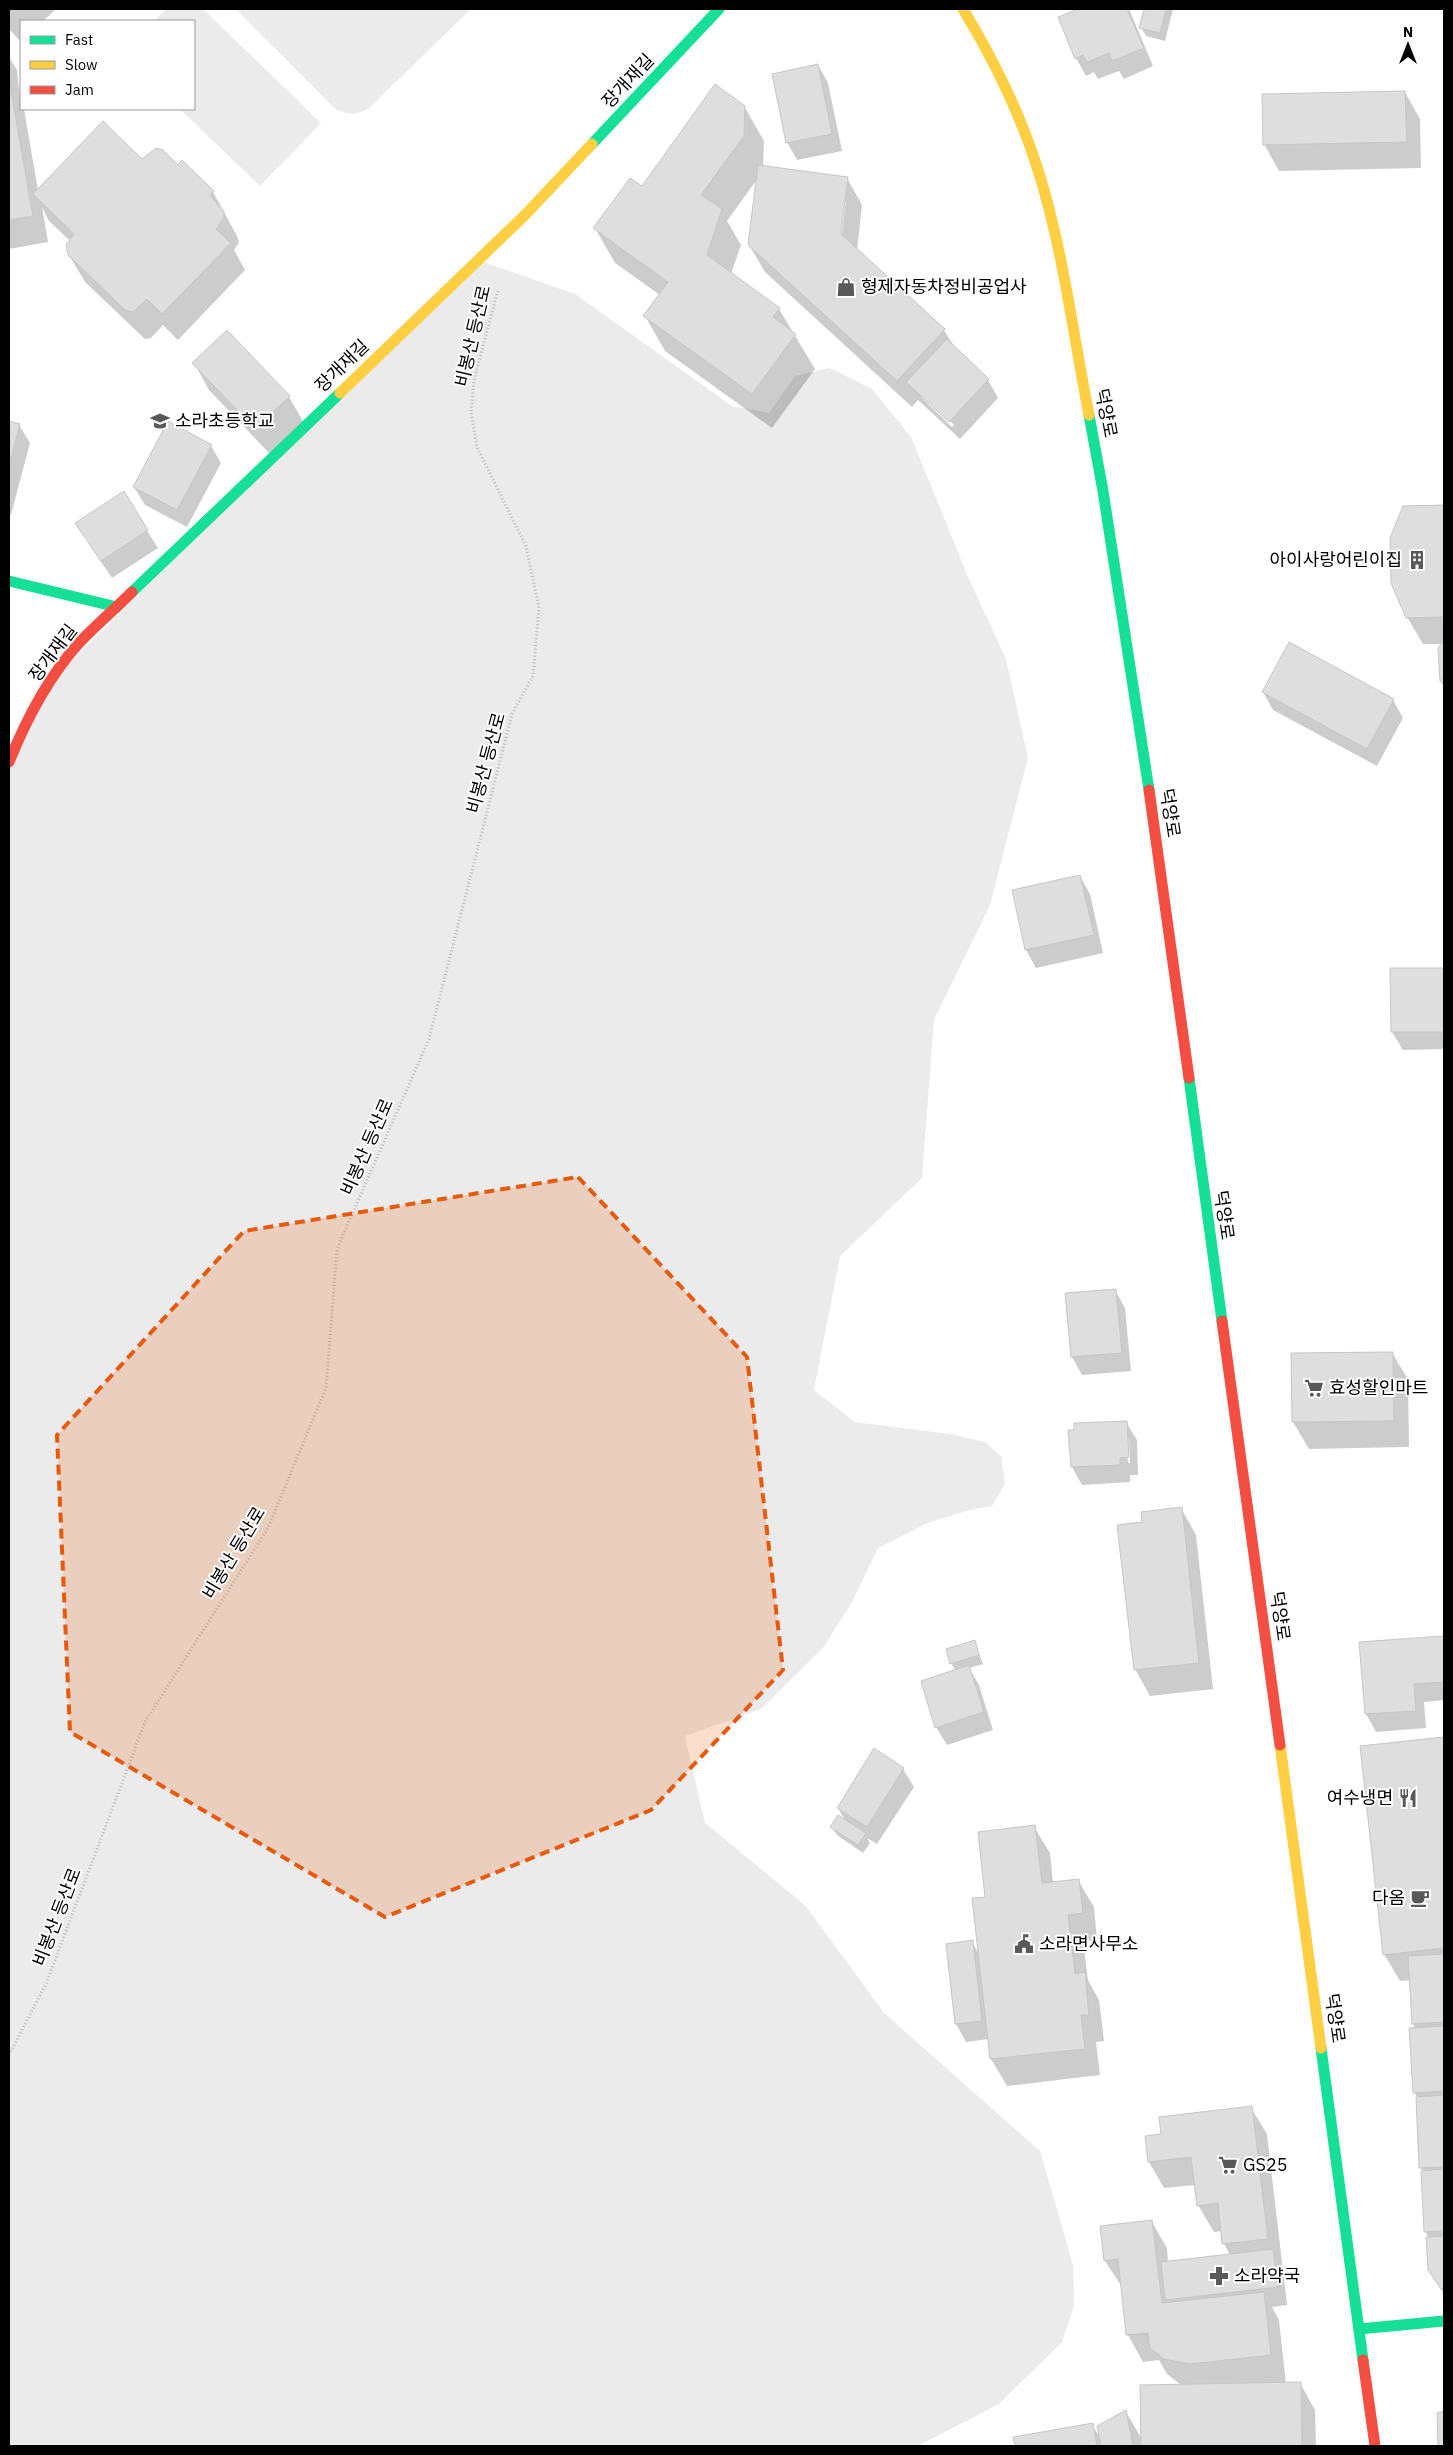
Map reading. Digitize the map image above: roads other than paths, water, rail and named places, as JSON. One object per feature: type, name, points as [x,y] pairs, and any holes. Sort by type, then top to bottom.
[{"type":"main road","name":"장개재길","points":[[9,762],[19,736],[50,682],[79,643],[526,214],[719,9]]},
{"type":"main road","name":"덕양로","points":[[963,9],[990,53],[1004,83],[1038,170],[1054,231],[1103,491],[1161,870],[1375,2446]]},
{"type":"main road","points":[[9,581],[117,607]]},
{"type":"main road","points":[[1359,2330],[1444,2321]]},
{"type":"place","name":"형제자동차정비공업사","points":[[846,287]]},
{"type":"place","name":"소라초등학교","points":[[160,421]]},
{"type":"place","name":"아이사랑어린이집","points":[[1417,560]]},
{"type":"place","name":"효성할인마트","points":[[1314,1388]]},
{"type":"place","name":"여수냉면","points":[[1408,1798]]},
{"type":"place","name":"다옴","points":[[1420,1898]]},
{"type":"place","name":"소라면사무소","points":[[1024,1944]]},
{"type":"place","name":"GS25","points":[[1228,2165]]},
{"type":"place","name":"소라약국","points":[[1219,2276]]}]
